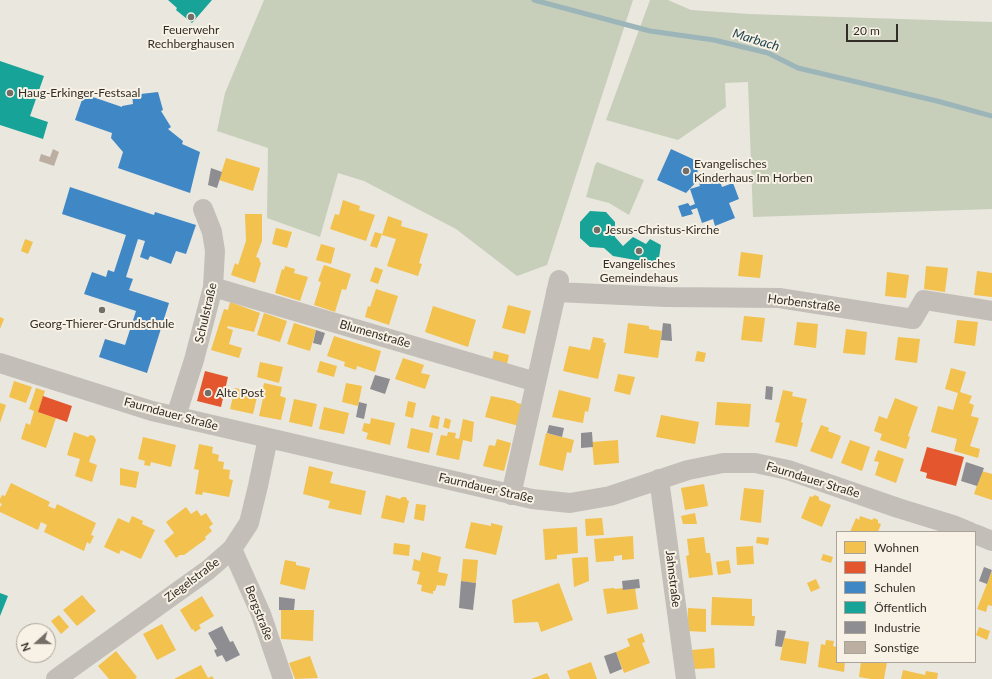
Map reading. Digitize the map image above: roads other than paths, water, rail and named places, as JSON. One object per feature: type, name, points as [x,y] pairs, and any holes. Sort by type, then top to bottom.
[{"type":"street","name":"Schulstraße","points":[[176,416],[194,360],[214,287],[215,250],[212,232],[203,209]]},
{"type":"street","name":"Horbenstraße","points":[[511,495],[557,285],[666,297],[779,298],[913,319],[924,300],[992,311]]},
{"type":"street","name":"Blumenstraße","points":[[214,287],[536,382]]},
{"type":"street","name":"Faurndauer Straße","points":[[0,363],[133,405],[176,416],[532,499],[570,503],[610,496],[688,470],[723,463],[754,462],[788,470],[968,531]]},
{"type":"street","name":"Ziegelstraße","points":[[56,679],[208,570],[232,549],[249,523],[268,438]]},
{"type":"street","name":"Jahnstraße","points":[[660,479],[686,679]]},
{"type":"street","points":[[976,534],[992,541]]},
{"type":"street","name":"Bergstraße","points":[[232,549],[261,614],[283,679]]},
{"type":"waterway","name":"Marbach","points":[[534,0],[650,31],[714,40],[768,53],[798,68],[937,101],[992,116]]},
{"type":"place","name":"Feuerwehr Rechberghausen","points":[[191,17]]},
{"type":"place","name":"Haug-Erkinger-Festsaal","points":[[10,93]]},
{"type":"place","name":"Evangelisches Kinderhaus Im Horben","points":[[686,171]]},
{"type":"place","name":"Jesus-Christus-Kirche","points":[[597,230]]},
{"type":"place","name":"Evangelisches Gemeindehaus","points":[[639,251]]},
{"type":"place","name":"Georg-Thierer-Grundschule","points":[[102,310]]},
{"type":"place","name":"Alte Post","points":[[208,393]]}]
